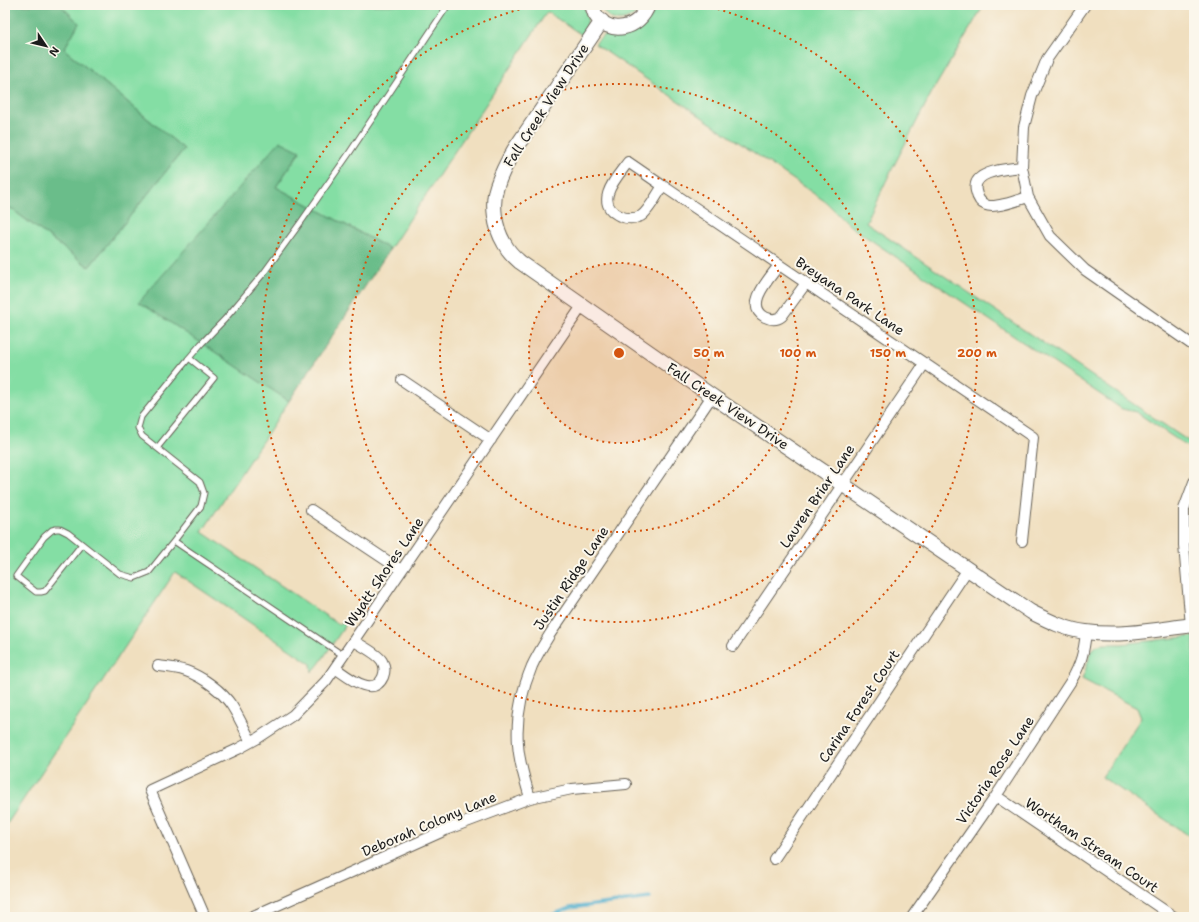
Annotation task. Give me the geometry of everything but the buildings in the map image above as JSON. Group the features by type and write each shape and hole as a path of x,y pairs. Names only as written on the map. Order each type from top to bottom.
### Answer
{"street":[{"path":"592,5 595,14 602,21 610,26 620,28 638,22 644,15 648,5"},
{"path":"1085,5 1047,59 1032,96 1024,127 1022,168 1028,197 1050,236 1085,270 1194,346"},
{"name":"Fall Creek View Drive","path":"602,21 514,150 496,188 494,202 499,231 504,243 511,253 529,270 712,396 1032,612 1054,623 1075,630 1104,634 1193,625"},
{"name":"Breyana Park Lane","path":"663,186 645,211 636,217 631,218 620,216 608,205 608,193 610,186 628,162 1034,437 1022,541"},
{"path":"1022,168 987,173 979,178 975,187 977,198 986,205 995,206 1028,197"},
{"path":"779,265 756,300 758,311 764,317 775,320 779,319 806,283"},
{"name":"Wyatt Shores Lane","path":"205,917 150,790 238,750 293,715 326,682 582,306"},
{"name":"Lauren Briar Lane","path":"733,646 925,363"},
{"path":"402,380 491,440"},
{"name":"Justin Ridge Lane","path":"530,798 521,763 518,744 518,728 520,708 525,686 532,666 550,634 712,396"},
{"path":"1193,625 1184,545 1184,509 1194,482"},
{"path":"310,510 401,570"},
{"name":"Carina Forest Court","path":"774,859 968,569"},
{"name":"Victoria Rose Lane","path":"912,917 996,796 1077,671 1083,654 1086,632"},
{"path":"335,668 364,686 370,686 380,682 384,672 382,661 354,641"},
{"path":"158,666 177,668 186,671 207,682 217,690 232,705 251,742"},
{"name":"Deborah Colony Lane","path":"251,917 448,829 530,798 572,789 626,784"},
{"name":"Wortham Stream Court","path":"996,796 1174,917"}],"lane":[{"path":"82,544 45,591 36,592 16,576 44,537 52,530 60,529 64,530 82,544 120,574 134,578 149,572 201,506 204,493 200,482 142,436 138,428 141,417 189,358 235,308 263,274 348,155 448,5"},
{"path":"158,448 214,378 189,358"},
{"path":"174,541 344,656"}],"green space":[{"path":"5,5 60,5 79,23 64,49 184,149 89,267 5,204"},
{"path":"60,5 584,5 588,20 582,35 547,12 390,249 276,187 300,152 140,302 289,401 202,532 338,624 347,623 312,672 311,664 175,572 5,827 5,204 89,267 184,149 64,49 79,23"},
{"path":"600,5 641,5 637,12 632,16 626,19 614,20 604,12"},
{"path":"656,5 984,5 932,92 866,223 1194,445 1194,451 1136,412 1122,409 850,226 826,202 595,44 599,39 607,34 629,33 638,29 650,19"},
{"path":"280,141 300,151 276,187 390,249 289,401 139,302"},
{"path":"1194,636 1194,839 1102,777 1141,718 1137,708 1082,679 1093,648 1098,645 1122,644"}],"waterway":[{"path":"547,917 570,908 650,898"}]}
